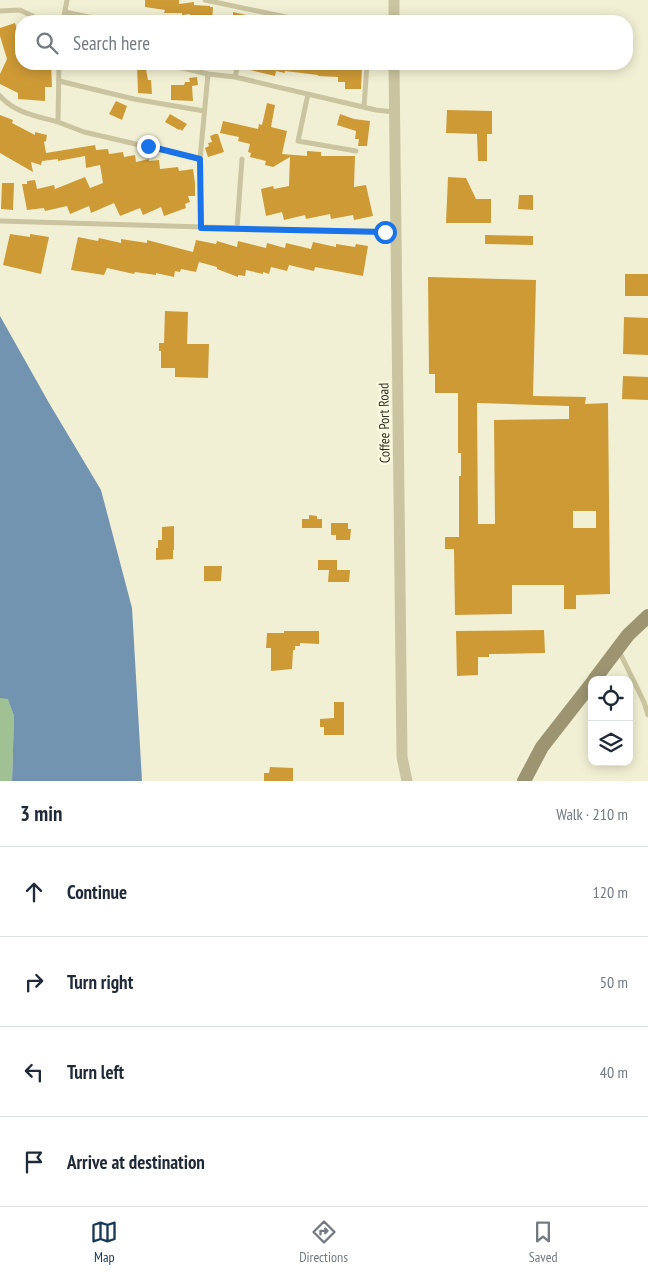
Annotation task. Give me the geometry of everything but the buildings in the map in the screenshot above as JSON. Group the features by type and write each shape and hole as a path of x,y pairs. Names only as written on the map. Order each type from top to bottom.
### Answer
{"main road":[{"path":"597,676 628,635 648,616"},
{"path":"524,781 542,747 588,688"}],"street":[{"path":"394,0 394,15"},
{"name":"Coffee Port Road","path":"394,70 402,757 407,781"}],"lane":[{"path":"64,15 67,0"},
{"path":"205,0 276,15"},
{"path":"0,11 20,10 30,15"},
{"path":"65,12 79,15"},
{"path":"58,122 59,70"},
{"path":"191,70 235,77 364,107 395,112"},
{"path":"235,77 237,70"},
{"path":"364,107 367,70"},
{"path":"201,228 200,159 208,74"},
{"path":"59,81 134,99 204,112"},
{"path":"308,94 298,141 356,151"},
{"path":"0,96 19,112 58,122 84,132 200,159"},
{"path":"236,228 242,159"},
{"path":"0,221 396,232"},
{"path":"618,649 648,715"}],"green space":[{"path":"0,698 8,698 14,716 12,781 0,781"}],"water":[{"path":"0,316 101,490 132,608 142,781 12,781 14,716 8,699 0,698"}],"route":[{"path":"148,146 200,159 201,228 385,232"}]}
